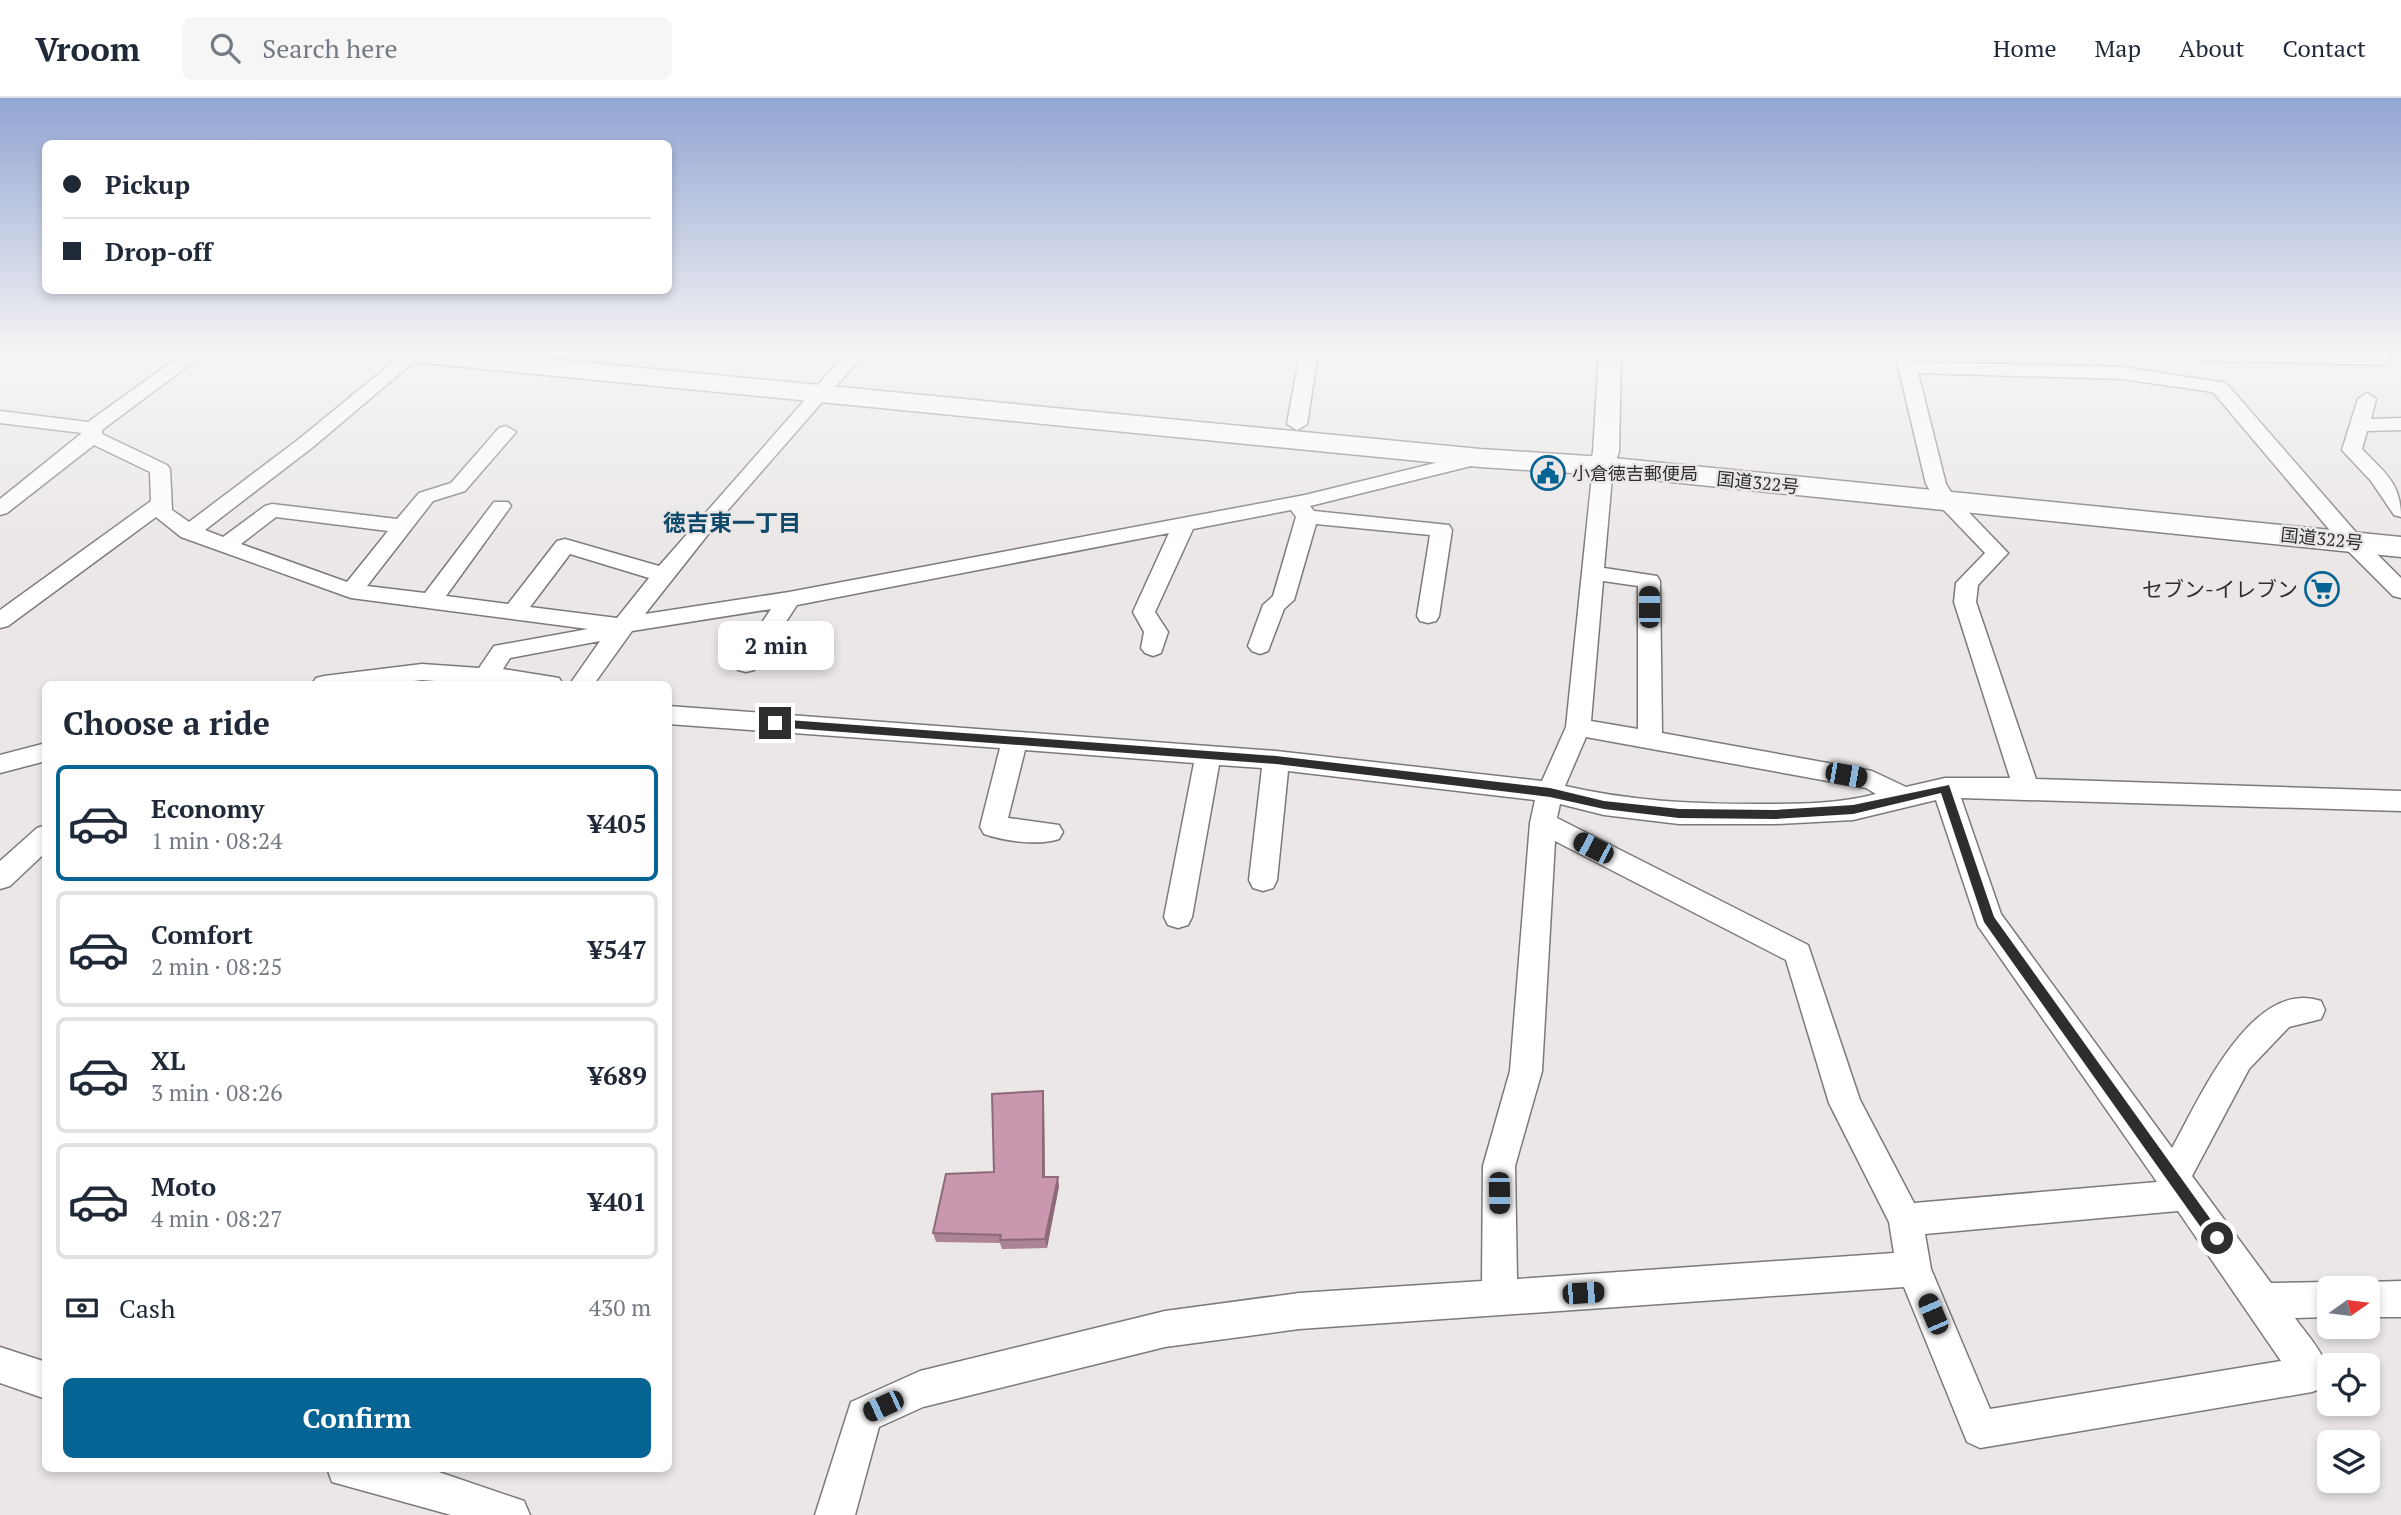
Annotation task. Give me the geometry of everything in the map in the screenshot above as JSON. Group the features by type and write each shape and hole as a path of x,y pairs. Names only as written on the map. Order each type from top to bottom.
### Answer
{"highway":[{"name":"国道322号","path":"1127,419 1480,458 1604,459"},
{"name":"国道322号","path":"1237,419 1604,459 2343,532 2401,547"},
{"name":"国道322号","path":"2343,532 2401,526"}],"main road":[{"path":"1604,459 1606,419"}],"street":[{"path":"13,419 92,432 160,469 162,512 189,532 351,591 622,625"},
{"path":"0,509 109,419"},
{"path":"189,532 334,419"},
{"path":"584,681 622,625 798,419"},
{"path":"1297,424 1298,419"},
{"path":"1921,419 1940,492 1997,553 1967,583 1965,602 2026,788"},
{"path":"2247,419 2343,532 2401,591"},
{"path":"2361,419 2352,450 2378,477 2401,511"},
{"path":"2359,425 2401,424"},
{"path":"351,591 426,497 458,487 506,432"},
{"path":"486,677 502,652 589,637 622,625 789,599 1185,522 1302,510 1480,458"},
{"path":"1500,1299 1499,1167 1526,1071 1543,823 1550,793 1578,727 1604,459"},
{"path":"0,621 161,504"},
{"path":"431,601 501,506"},
{"path":"226,545 272,510 403,526"},
{"path":"1302,510 1441,530 1428,616"},
{"path":"1261,646 1274,605 1283,600 1302,510"},
{"path":"1153,648 1156,632 1144,612 1185,522"},
{"path":"514,612 565,546 665,575"},
{"path":"1592,573 1649,581 1650,741"},
{"path":"746,664 789,599"},
{"path":"348,681 422,672 512,677 534,681"},
{"path":"672,715 1276,760 1550,793 1604,805 1679,814 1776,814 1853,810 1945,788 2026,788 2401,801"},
{"path":"1578,727 1872,780 1903,797"},
{"path":"1015,741 993,827 1050,832"},
{"path":"0,764 42,753"},
{"path":"1178,917 1208,755"},
{"path":"1263,880 1276,760"},
{"path":"1543,823 1798,953 1845,1103 1905,1220 1914,1269 1980,1429 2312,1374 1989,918 1945,788"},
{"path":"0,878 42,839"},
{"path":"2180,1186 2238,1059 2280,1016 2310,1010"},
{"path":"1905,1220 2180,1186"},
{"path":"835,1515 864,1415 920,1389 1165,1329 1298,1311 1914,1269"},
{"path":"2380,1300 2401,1299"},
{"path":"2262,1301 2317,1300"},
{"path":"0,1365 42,1380"},
{"path":"363,1472 419,1485 510,1515"}],"building":[{"path":"1043,1091 1043,1177 1058,1177 1045,1239 1000,1240 1001,1235 933,1233 946,1174 994,1172 992,1094"}],"place":[{"name":"小倉徳吉郵便局","path":"1548,473"},
{"name":"セブン-イレブン","path":"2322,589"}],"district":[{"name":"徳吉東一丁目","path":"732,522"}],"route":[{"path":"775,723 1276,760 1550,793 1604,805 1679,814 1776,814 1853,810 1945,788 1989,918 2217,1238"}]}
